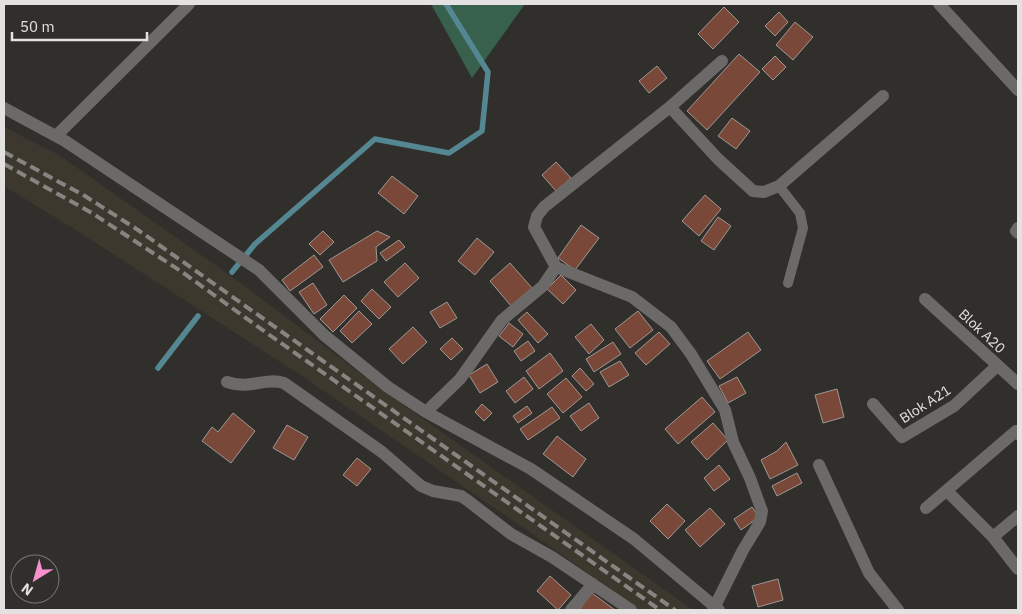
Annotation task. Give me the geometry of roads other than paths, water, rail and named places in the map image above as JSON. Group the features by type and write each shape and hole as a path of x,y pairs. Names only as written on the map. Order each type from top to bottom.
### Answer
{"street":[{"path":"56,136 189,4"},
{"path":"939,4 1018,90"},
{"path":"4,108 56,136 259,270 324,335 388,386 426,412 531,469 634,539 716,609 744,550 760,522 762,511 750,478 733,442 724,410 691,354 671,327 632,296 556,267 534,227 536,216 544,207 670,107 722,61"},
{"path":"670,107 718,159 753,190 764,192 779,186 883,96"},
{"path":"426,412 460,379 502,320 543,286 556,267"},
{"name":"Blok A20","path":"926,299 1018,384"},
{"name":"Blok A21","path":"873,404 902,437 954,406 997,366"},
{"path":"226,382 243,386 274,381 284,383 382,452 421,486 468,500 512,534 552,557 631,610"},
{"path":"926,508 1016,431 1018,434"},
{"path":"818,466 869,573 898,610"},
{"path":"947,491 994,537 1018,569"},
{"path":"994,537 1018,516"},
{"path":"571,610 592,584"}],"lane":[{"path":"779,186 800,214 802,228 788,283"}],"waterway":[{"path":"232,272 255,244 375,139 449,153 482,131 488,72 446,4"},
{"path":"158,368 198,316"}],"railway":[{"path":"4,152 85,196 138,230 675,610"},
{"path":"4,164 92,213 182,272 660,610"}]}
